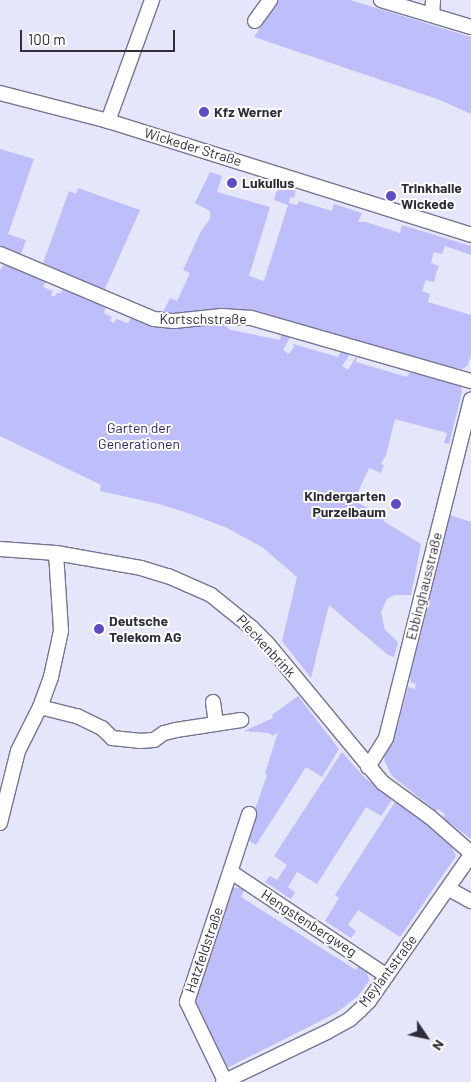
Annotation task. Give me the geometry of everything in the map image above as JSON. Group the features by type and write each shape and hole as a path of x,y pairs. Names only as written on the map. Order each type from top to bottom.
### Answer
{"street":[{"path":"108,121 152,0"},
{"path":"255,21 270,0"},
{"path":"381,0 471,27"},
{"path":"432,15 433,0"},
{"name":"Wickeder Straße","path":"0,93 108,121 471,235"},
{"name":"Kortschstraße","path":"0,254 154,319 174,321 222,316 251,318 471,381"},
{"name":"Ebbinghausstraße","path":"368,767 386,738 471,400"},
{"name":"Pleckenbrink","path":"0,549 56,553 140,568 168,576 212,595 267,643 368,767 384,783 430,817 471,854"},
{"path":"0,822 18,751 40,706 51,677 61,631 56,553"},
{"path":"213,702 216,724"},
{"path":"40,706 74,714 102,728 112,738 130,740 154,740 164,733 241,720"},
{"name":"Hatzfeldstraße","path":"224,1081 187,1002 249,814"},
{"name":"Meylantstraße","path":"224,1081 350,1019 369,1001 471,854"},
{"name":"Hengstenbergweg","path":"230,872 387,976"},
{"path":"448,889 471,901"}],"green space":[{"path":"279,0 350,0 471,37 471,114 440,100 254,37"},
{"path":"0,149 34,159 8,234 26,240 21,254 0,246"},
{"path":"210,172 222,176 217,192 270,207 249,276 264,281 288,205 274,200 278,186 296,191 294,198 290,197 289,203 297,205 299,201 332,211 334,204 362,213 358,222 366,222 400,233 402,225 471,246 471,255 445,246 442,254 434,252 431,263 439,266 434,282 426,280 422,291 430,294 428,302 471,315 471,356 467,366 462,369 441,366 251,311 165,314 163,312 170,298 177,301 190,273 183,270 201,231 210,219 210,211 195,203"},
{"path":"78,188 140,210 104,291 43,263 69,191 76,194"},
{"name":"Garten der Generationen","path":"6,262 47,280 43,287 53,291 51,295 54,297 57,293 61,293 64,288 106,306 104,313 112,317 110,321 114,323 116,319 128,323 132,317 228,323 227,328 231,330 280,340 282,333 291,336 283,350 289,354 294,347 293,344 338,357 341,350 349,352 349,356 342,366 348,370 357,355 356,362 407,377 411,370 461,386 462,392 449,444 444,443 447,433 395,419 386,455 381,464 384,465 381,473 369,468 354,501 378,513 385,522 421,544 411,595 394,595 387,599 381,612 385,630 398,642 394,657 388,655 329,605 311,678 282,641 297,577 262,547 227,528 191,514 159,504 100,491 101,485 0,436 0,270"},
{"path":"450,515 471,522 471,839 443,818 445,814 438,809 436,811 392,776 384,760 385,751 397,728 408,687 415,689 416,681 415,684 411,682 410,676"},
{"path":"298,696 339,749 322,777 306,767 256,845 245,838 267,775 265,773 278,732 273,736 269,733 244,731 273,718 272,715"},
{"path":"342,752 364,777 392,800 381,816 366,807 317,884 297,872 288,887 295,892 291,899 265,882 270,876 277,880 287,865 274,856"},
{"path":"395,802 430,826 451,845 456,856 400,937 358,910 348,925 356,931 351,938 325,921 339,898 335,895"},
{"path":"232,887 245,889 241,897 356,970 361,963 366,967 369,981 358,996 336,1013 229,1067 222,1063 194,1000"}],"place":[{"name":"Kfz Werner","path":"204,112"},
{"name":"Lukullus","path":"232,183"},
{"name":"Trinkhalle Wickede","path":"391,196"},
{"name":"Kindergarten Purzelbaum","path":"396,504"},
{"name":"Deutsche Telekom AG","path":"99,629"}]}
